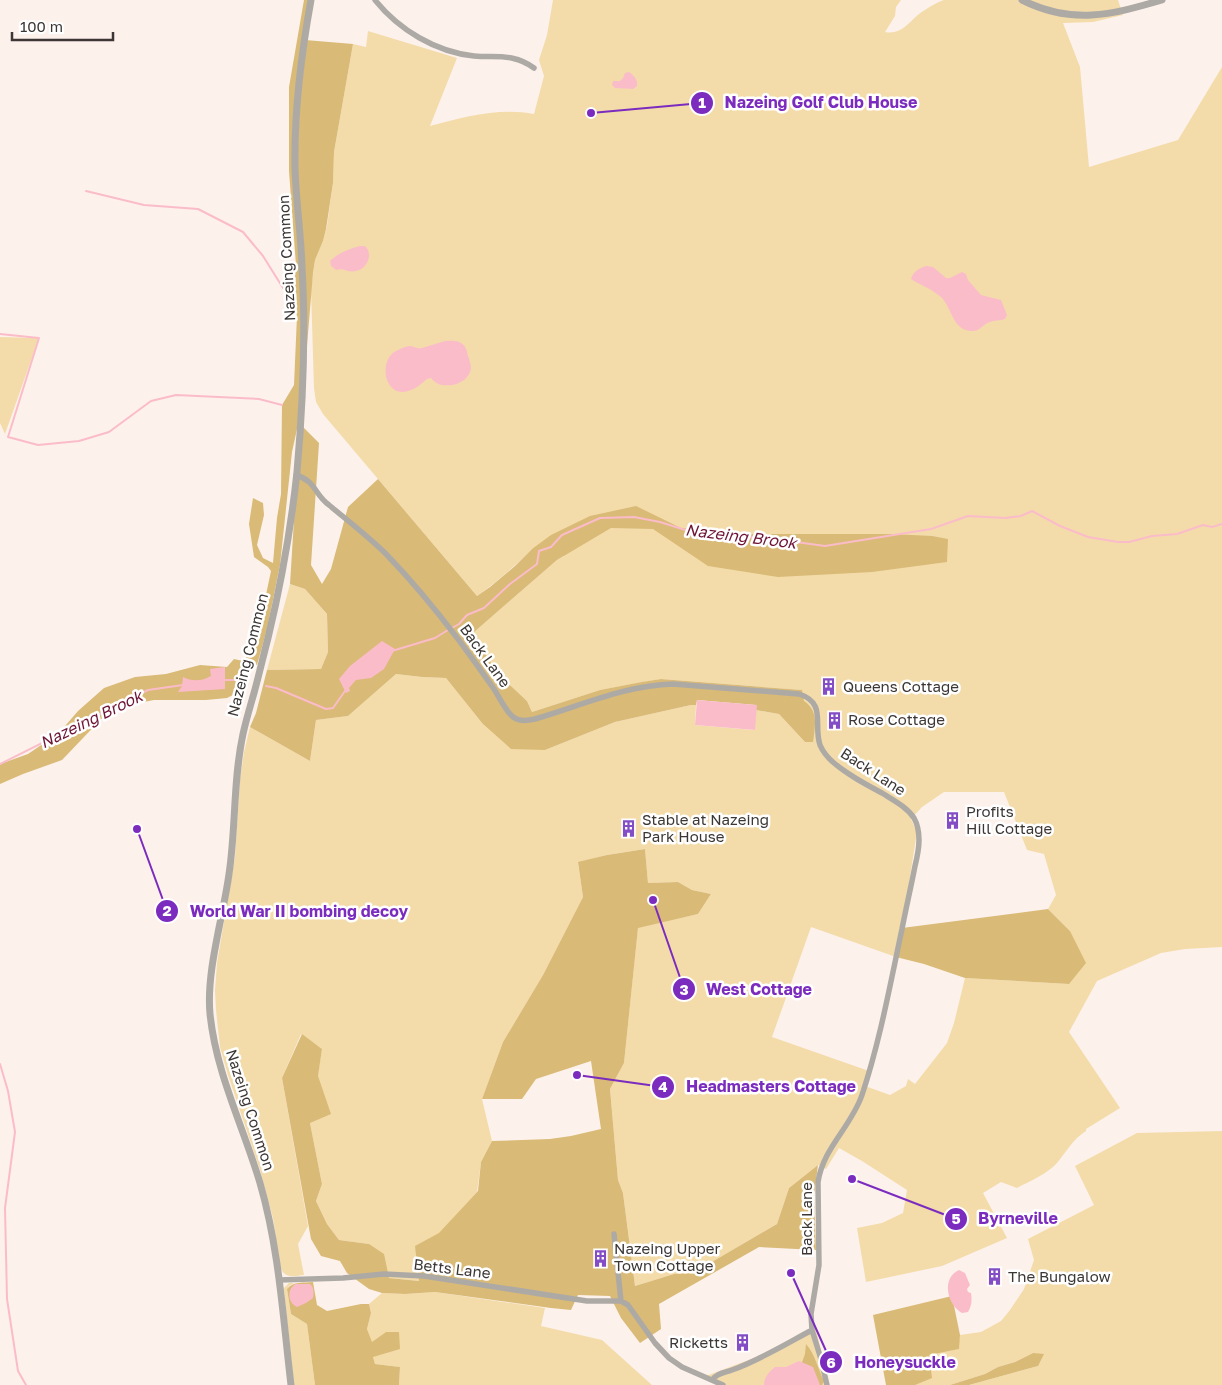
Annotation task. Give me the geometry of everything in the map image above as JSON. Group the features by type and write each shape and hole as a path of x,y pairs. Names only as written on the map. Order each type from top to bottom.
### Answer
{"street":[{"name":"Nazeing Common","path":"291,1385 279,1280 266,1208 215,1049 210,1011 213,967 232,850 242,739 268,639 285,557 296,475 304,340 296,169 296,122 299,85 311,0"},
{"path":"375,0 401,26 437,46 476,56 517,58 534,68"},
{"path":"1022,0 1041,9 1057,13 1101,15 1162,0"},
{"name":"Back Lane","path":"296,475 308,480 322,500 347,519 386,554 418,589 482,671 509,714 516,719 525,721 535,719 629,690 654,685 673,684 799,694 807,697 814,703 817,711 820,743 824,753 832,762 895,801 915,819 919,830 919,843 879,1034 856,1110 824,1160 820,1171 817,1201 819,1265 812,1302 812,1330 827,1385"},
{"path":"614,1234 621,1301 628,1305 655,1343 669,1358 723,1385"},
{"name":"Betts Lane","path":"279,1280 343,1278 384,1274 424,1276 572,1299 621,1301"},
{"path":"712,1380 716,1375 758,1359 812,1330"}],"shaded area":[{"path":"304,0 311,0 305,40 353,44 334,152 333,183 326,229 315,260 313,273 302,406 292,452 280,565 267,629 257,665 250,663 245,689 227,698 154,700 133,704 105,715 62,760 0,784 0,764 28,754 59,733 78,711 104,688 135,677 166,674 200,665 227,667 234,659 243,661 255,647 271,571 254,557 249,524 253,498 263,503 264,515 257,545 263,558 273,563 281,494 282,405 294,385 297,316 293,302 283,288 296,265 289,171 289,87"},
{"path":"553,0 901,0 896,7 895,16 885,32 895,32 934,4 944,0 1118,0 1123,15 1093,22 1063,23 1080,67 1089,167 1178,140 1222,67 1222,947 1185,949 1161,953 1097,981 1069,1032 1120,1108 1086,1129 1057,1163 1043,1174 1017,1188 1001,1182 983,1193 1007,1238 942,1266 866,1282 857,1228 882,1223 903,1213 907,1190 839,1148 826,1169 818,1165 789,1188 777,1224 693,1273 674,1274 635,1286 623,1193 618,1180 610,1089 624,1063 638,927 698,914 711,894 692,890 678,882 648,883 645,849 607,855 578,863 583,897 543,975 503,1042 482,1099 492,1141 481,1162 477,1192 439,1234 416,1246 419,1281 389,1278 369,1244 339,1240 327,1224 316,1201 322,1184 310,1123 322,1049 301,1034 282,1078 308,1226 298,1244 304,1275 286,1275 280,1266 273,1218 260,1170 220,1047 216,1010 217,963 235,857 240,780 250,727 310,761 316,720 348,716 396,674 446,678 482,723 545,750 615,722 691,705 696,705 695,725 754,730 756,710 779,714 805,742 813,741 801,690 661,679 600,690 532,712 527,701 498,674 473,633 564,556 532,549 506,574 477,596 323,414 316,402 311,289 315,260 327,226 333,183 334,152 353,44 366,47 368,31 457,58 430,126 468,116 495,112 534,114 544,76 539,60 547,35","holes":["944,792 1004,792 1027,850 1044,854 1056,895 1048,909 1070,931 1069,984 965,978 947,1043 915,1084 908,1079 906,1086 890,1095 865,1086 869,1071 772,1037 811,927 896,957 917,832 911,819 922,807"]},
{"path":"629,72 634,76 637,86 633,89 615,88 612,85 613,81 620,81 625,73"},
{"path":"360,246 365,246 368,249 369,257 366,264 360,270 336,270 331,266 330,261 337,256"},
{"path":"926,266 933,267 946,278 962,272 966,274 968,280 981,295 1001,300 1007,315 1005,319 988,323 975,331 966,330 961,327 941,297 911,279 913,274"},
{"path":"0,337 39,338 5,434 0,423"},
{"path":"445,341 459,342 466,349 471,368 469,375 464,380 455,384 445,385 438,384 431,378 413,389 402,392 395,390 390,385 386,371 387,363 390,356 396,351 409,346 422,348"},
{"path":"300,424 319,443 311,565 322,584 331,569 348,507 378,479 477,596 551,535 590,516 636,506 681,528 747,534 891,534 932,536 948,539 947,562 872,572 778,577 708,566 653,529 611,528 557,560 473,633 498,674 527,701 532,712 600,690 661,679 802,690 804,701 809,705 814,714 813,742 805,742 779,714 756,710 756,705 697,700 696,705 615,722 545,750 511,749 482,723 446,678 396,674 348,716 316,720 310,761 250,727 256,713 267,670 321,669 328,652 327,614 305,589 290,584"},
{"path":"290,584 305,589 327,614 328,652 321,669 267,670"},
{"path":"382,641 395,649 384,669 371,678 356,680 349,688 350,691 346,693 339,679 350,666"},
{"path":"225,667 225,689 178,692 182,686 183,677 190,680 201,680 211,676 210,669"},
{"path":"697,700 757,705 755,730 695,725"},
{"path":"645,849 648,883 678,882 692,890 711,894 698,914 638,928 624,1063 610,1089 618,1180 623,1193 635,1286 674,1274 693,1273 777,1224 789,1188 818,1165 814,1195 816,1250 759,1247 659,1304 661,1329 640,1343 621,1318 610,1296 578,1295 571,1310 435,1292 382,1293 369,1289 347,1273 340,1261 321,1256 311,1239 282,1078 302,1034 322,1049 318,1076 331,1114 310,1123 322,1184 316,1201 327,1224 339,1240 369,1244 384,1254 389,1278 419,1281 415,1246 439,1233 478,1191 481,1162 492,1141 550,1139 601,1129 591,1061 536,1079 522,1099 482,1099 503,1042 543,975 583,897 578,862"},
{"path":"1048,909 1070,931 1086,963 1069,984 965,978 896,957 902,928"},
{"path":"1222,1131 1222,1385 969,1385 1038,1366 1033,1353 985,1374 950,1385 915,1385 928,1355 958,1349 960,1335 981,1332 1001,1321 1010,1310 1024,1289 1034,1260 1028,1239 1094,1205 1075,1166 1137,1133"},
{"path":"959,1270 965,1273 970,1285 967,1289 971,1293 972,1298 968,1312 962,1313 953,1304 948,1291 950,1279"},
{"path":"313,1282 317,1305 327,1311 369,1304 371,1313 367,1329 372,1342 386,1332 399,1332 400,1349 373,1357 375,1364 400,1367 399,1385 315,1385 307,1324 291,1314 287,1289 295,1284"},
{"path":"289,1283 294,1283 287,1289 291,1314 307,1324 315,1385 294,1385 284,1290"},
{"path":"296,1284 310,1284 314,1292 313,1298 297,1307 291,1302 289,1296 291,1289"},
{"path":"435,1292 545,1308 541,1326 602,1340 652,1385 399,1385 400,1367 375,1364 373,1357 386,1332 372,1343 367,1329 371,1313 369,1304 382,1293"},
{"path":"952,1296 960,1335 959,1349 929,1355 932,1378 915,1385 886,1385 873,1315"},
{"path":"815,1326 828,1385 723,1385 706,1376 762,1355"},
{"path":"806,1344 814,1357 824,1381 822,1385 802,1385 801,1365"},
{"path":"1033,1353 1044,1354 1038,1366 969,1385 950,1385 985,1374"},
{"path":"799,1361 813,1367 820,1385 764,1385 767,1375 775,1367 786,1367"}],"waterway":[{"path":"86,191 144,205 198,209 243,232 263,256 283,288"},
{"path":"0,334 39,338 8,437 38,445 79,441 109,432 151,401 176,395 259,399 282,405"},
{"name":"Nazeing Brook","path":"452,628 459,624 467,615 484,608 510,584 537,564 539,551 551,547 562,535 600,518 634,517 660,522 698,534 774,539 825,546 931,529 968,516 1005,518 1021,516 1032,511 1060,526 1088,537 1118,542 1177,534 1203,525 1212,527 1222,524"},
{"name":"Nazeing Brook","path":"392,651 435,638 448,630"},
{"name":"Nazeing Brook","path":"225,680 245,681"},
{"name":"Nazeing Brook","path":"0,764 148,690 183,685"},
{"name":"Nazeing Brook","path":"266,686 276,688 326,709 333,708 345,691"},
{"path":"0,1064 8,1091 15,1132 5,1208 7,1299 18,1371 26,1385"}],"place":[{"name":"Nazeing Golf Club House","path":"591,113"},
{"name":"Queens Cottage","path":"829,687"},
{"name":"Rose Cottage","path":"834,720"},
{"name":"Profits Hill Cottage","path":"952,821"},
{"name":"World War II bombing decoy","path":"137,829"},
{"name":"Stable at Nazeing Park House","path":"628,829"},
{"name":"West Cottage","path":"653,900"},
{"name":"Headmasters Cottage","path":"577,1075"},
{"name":"Byrneville","path":"852,1179"},
{"name":"Nazeing Upper Town Cottage","path":"600,1258"},
{"name":"Honeysuckle","path":"791,1273"},
{"name":"The Bungalow","path":"994,1277"},
{"name":"Ricketts","path":"742,1343"}]}
